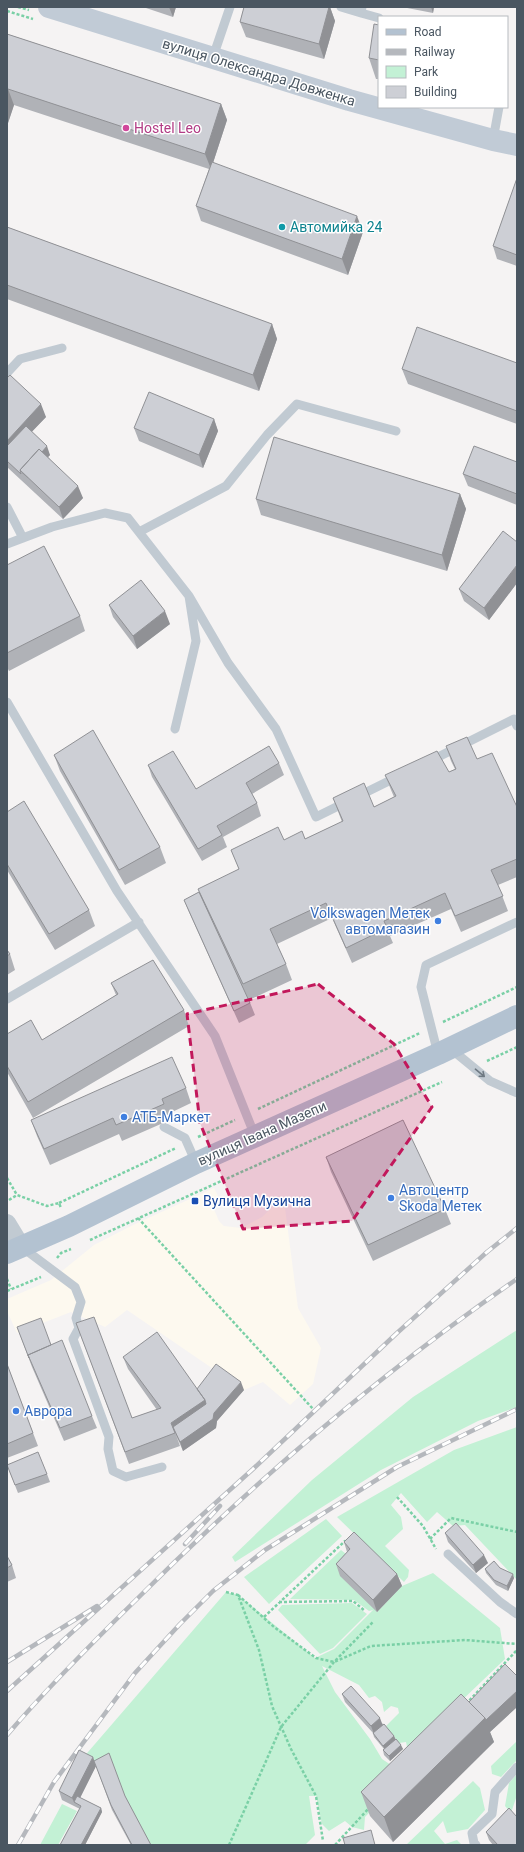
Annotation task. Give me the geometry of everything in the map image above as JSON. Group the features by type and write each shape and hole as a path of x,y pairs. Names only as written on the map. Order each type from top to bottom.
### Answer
{"main road":[{"name":"вулиця Олександра Довженка","path":"49,7 349,100 493,140 517,145"},
{"name":"вулиця Івана Мазепи","path":"14,1250 69,1226 196,1163 444,1051 517,1016"}],"street":[{"path":"7,1222 14,1250"}],"lane":[{"path":"213,57 230,7"},
{"path":"341,7 361,10 378,18"},
{"path":"493,140 499,108"},
{"path":"7,373 20,359 62,348"},
{"path":"139,532 226,486 267,435 297,404 396,431"},
{"path":"7,507 23,538"},
{"path":"7,544 52,527 105,513 128,518 189,596 228,663 276,729 316,817 408,772"},
{"path":"175,729 196,641 189,596"},
{"path":"7,702 117,891 215,1036 255,1136"},
{"path":"422,765 516,719"},
{"path":"7,999 139,922"},
{"path":"517,922 426,965 421,987 432,1028 444,1051 490,1081 517,1093"},
{"path":"164,1127 184,1138 196,1163"},
{"path":"14,1250 50,1267 75,1287 82,1302 76,1318 79,1328 73,1339 109,1437 108,1449 113,1470 126,1477 162,1467"},
{"path":"448,1554 500,1602 517,1614"},
{"path":"476,1845 472,1833 492,1814 495,1792 517,1767"}],"path":[{"path":"7,1178 17,1195 47,1206 58,1203 517,988"},
{"path":"484,1063 517,1047"},
{"path":"84,1242 442,1082"},
{"path":"9,1200 17,1195"},
{"path":"58,1203 62,1210"},
{"path":"138,1218 314,1410"},
{"path":"7,1291 41,1276 62,1254 72,1248"},
{"path":"7,1279 11,1289"},
{"path":"397,1497 423,1526"},
{"path":"430,1539 451,1518 517,1532"},
{"path":"264,1617 345,1541 349,1545"},
{"path":"226,1592 238,1595 274,1627 316,1658 334,1662 371,1646 465,1640 517,1644"},
{"path":"238,1595 259,1650 272,1706 290,1749 316,1796 323,1841"},
{"path":"279,1602 353,1601 365,1611"},
{"path":"229,1845 281,1726 334,1662 373,1622"},
{"path":"464,1707 517,1650"},
{"path":"335,1845 373,1804"}],"highlighted area":[{"path":"318,984 394,1044 432,1107 352,1221 243,1229 200,1123 187,1014"}],"shaded area":[{"path":"214,1188 218,1196 213,1207 219,1221 224,1226 241,1228 262,1217 278,1202 284,1200 298,1308 321,1348 313,1384 290,1405 263,1382 244,1390 127,1310 105,1327 71,1312 17,1333 7,1311 7,1299 51,1280 94,1245 133,1225"}],"green space":[{"path":"517,1330 517,1407 478,1421 381,1470 235,1562 232,1557 312,1480 413,1397"},
{"path":"517,1427 517,1580 465,1525 453,1526 437,1512 427,1522 401,1493 391,1505 401,1517 403,1529 385,1546 409,1570 408,1577 404,1582 337,1517 454,1450"},
{"path":"326,1519 342,1536 269,1604 244,1577"},
{"path":"341,1550 355,1561 377,1612 402,1586 433,1573 500,1628 505,1659 408,1752 406,1742 399,1743 386,1726 399,1713 398,1708 391,1706 384,1712 382,1702 375,1696 369,1698 359,1685 322,1666 335,1692 370,1739 382,1759 391,1765 424,1757 365,1817 364,1830 352,1827 345,1821 329,1831 322,1824 316,1796 309,1796 315,1835 305,1845 150,1845 96,1766 82,1759 226,1592 238,1595 315,1658 334,1649 373,1610 369,1611 354,1600 290,1599"},
{"path":"352,1603 367,1614 333,1648 320,1654 278,1610 282,1605"},
{"path":"517,1741 517,1760 501,1777 492,1774 491,1766"},
{"path":"517,1774 517,1795 511,1813 505,1806 509,1783"},
{"path":"473,1781 480,1788 485,1810 468,1829 447,1833 443,1821 434,1831 445,1844 457,1840 462,1845 406,1845"},
{"path":"62,1804 77,1811 58,1845 40,1845"}],"building":[{"path":"244,7 329,7 319,44 240,22"},
{"path":"374,24 378,25 378,60 369,58"},
{"path":"7,34 221,104 205,154 8,89 7,93"},
{"name":"Автомийка 24","path":"212,162 357,216 342,259 196,206"},
{"path":"517,178 517,255 493,246"},
{"path":"7,227 272,324 253,375 7,285"},
{"path":"417,327 517,363 517,411 402,369"},
{"path":"10,375 41,404 7,441 7,378"},
{"path":"149,392 214,419 199,455 134,428"},
{"path":"26,426 47,446 42,452 39,449 20,470 21,474 7,461 7,446"},
{"path":"274,437 460,494 442,555 256,499"},
{"path":"474,446 517,462 517,494 463,474"},
{"path":"39,449 78,486 59,507 20,470"},
{"path":"503,531 517,542 517,565 484,608 459,589"},
{"path":"44,546 80,616 7,653 7,565"},
{"path":"141,580 165,611 133,636 109,605"},
{"path":"93,730 160,847 119,870 54,755"},
{"path":"467,737 477,759 492,753 517,807 517,859 491,870 503,896 455,916 445,893 384,921 387,928 346,948 326,903 270,929 286,964 243,984 198,889 239,869 231,850 278,827 284,840 302,831 305,839 343,821 333,798 364,783 374,807 396,796 385,775 437,751 449,772 456,769 446,746"},
{"path":"269,746 279,763 246,783 257,803 217,826 222,835 198,849 148,765 173,751 196,789"},
{"path":"24,801 89,910 49,934 7,864 7,812"},
{"path":"199,892 250,1003 234,1011 184,900"},
{"path":"153,960 184,1010 28,1102 7,1066 7,1034 31,1020 42,1040 118,994 111,983"},
{"path":"172,1057 186,1088 162,1099 164,1104 116,1125 113,1118 44,1149 31,1120"},
{"name":"Автоцентр Skoda Метек","path":"403,1120 445,1209 368,1245 326,1157"},
{"path":"94,1317 132,1418 161,1408 123,1357 157,1332 205,1400 171,1423 175,1433 125,1452 76,1323"},
{"path":"41,1318 51,1345 28,1355 29,1358 17,1327"},
{"path":"62,1340 92,1416 60,1428 28,1355"},
{"name":"Аврора","path":"7,1364 33,1433 7,1444"},
{"path":"216,1364 241,1382 214,1413 213,1419 180,1442 173,1427 206,1404 205,1400 197,1389"},
{"path":"38,1452 47,1474 15,1485 7,1465"},
{"path":"456,1523 484,1555 473,1565 445,1533"},
{"path":"354,1532 397,1574 373,1600 336,1564 350,1549 344,1542"},
{"path":"7,1556 12,1565 7,1568"},
{"path":"494,1561 500,1568 513,1574 507,1586 494,1580 485,1569"},
{"path":"505,1664 517,1676 517,1691 486,1720 469,1702"},
{"path":"351,1686 380,1718 371,1726 342,1694"},
{"path":"461,1694 485,1718 384,1817 361,1792"},
{"path":"384,1724 394,1736 383,1746 373,1733"},
{"path":"396,1739 401,1745 389,1756 383,1750"},
{"path":"79,1750 93,1757 72,1798 59,1791"},
{"path":"109,1753 125,1796 151,1845 132,1845 111,1805 94,1761"},
{"path":"77,1796 101,1808 81,1845 60,1845 81,1806 74,1802"},
{"path":"509,1808 517,1817 517,1845 498,1845 486,1832"},
{"path":"371,1830 375,1845 345,1845 343,1838"}],"railway":[{"path":"7,1691 253,1469 397,1333 487,1252 517,1228"},
{"path":"7,1735 104,1631 227,1512 273,1470 368,1390 466,1315 517,1279"},
{"path":"18,1845 54,1782 135,1673 213,1591 265,1550 397,1467 517,1409"},
{"path":"185,1544 220,1506"},
{"path":"7,1662 97,1606"}],"place":[{"name":"Hostel Leo","path":"126,128"},
{"name":"Автомийка 24","path":"282,227"},
{"name":"Volkswagen Метек автомагазин","path":"438,921"},
{"name":"АТБ-Маркет","path":"124,1117"},
{"name":"Автоцентр Skoda Метек","path":"391,1198"},
{"name":"Вулиця Музична","path":"195,1201"},
{"name":"Аврора","path":"16,1411"}]}
